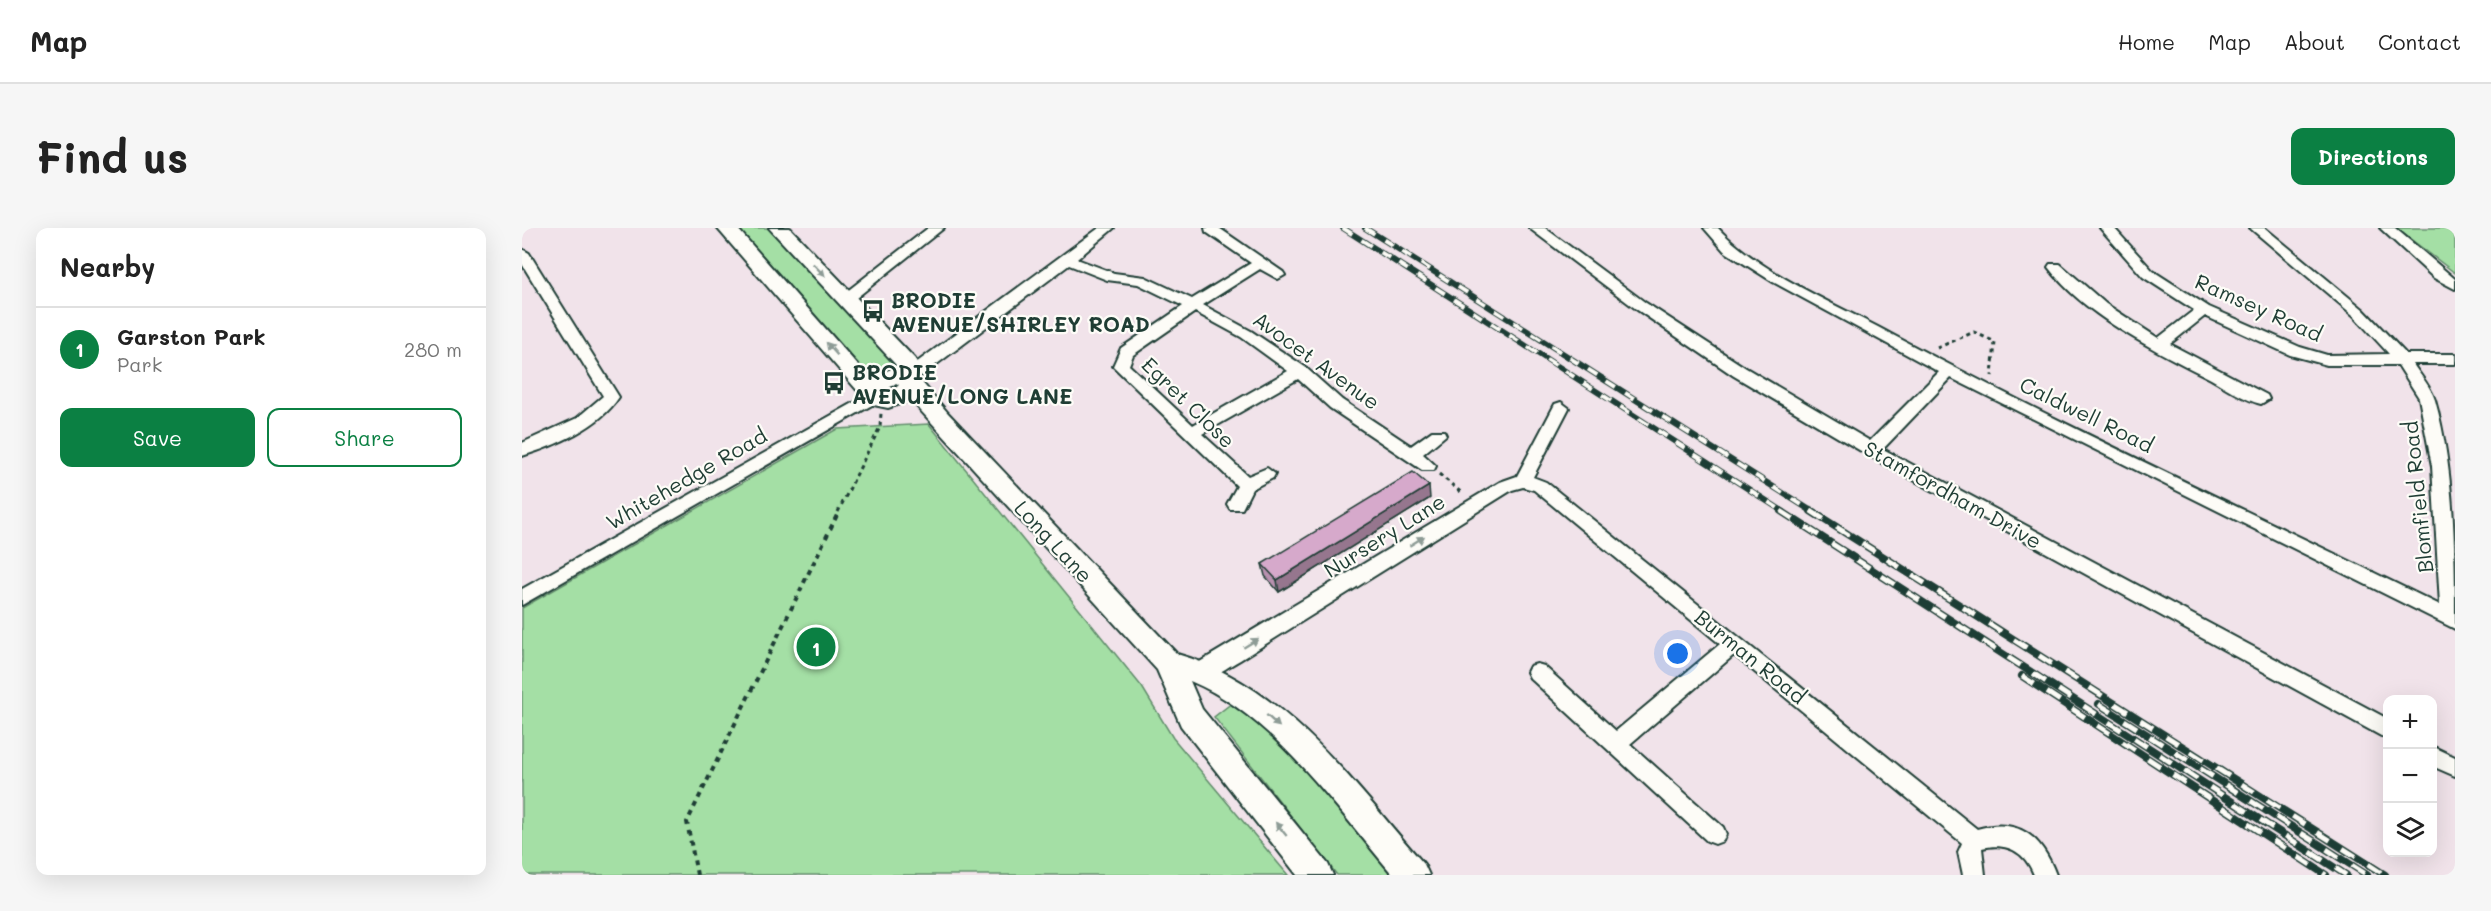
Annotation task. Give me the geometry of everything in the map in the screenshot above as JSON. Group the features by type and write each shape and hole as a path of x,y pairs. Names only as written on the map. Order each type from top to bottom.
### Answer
{"street":[{"name":"Long Lane","path":"727,228 863,386 880,396 940,420"},
{"path":"779,228 907,364 907,379 902,396 880,396"},
{"path":"846,298 938,228"},
{"path":"907,379 1068,260 1107,228"},
{"name":"Stamfordham Drive","path":"1536,228 1641,306 1740,372 1872,450 2383,727"},
{"name":"Caldwell Road","path":"1711,228 1729,248 1778,279 1920,356 2452,620"},
{"name":"Ramsey Road","path":"2107,228 2148,274 2204,310 2295,351 2327,360 2455,358"},
{"name":"Blomfield Road","path":"2257,228 2358,312 2402,359 2427,398 2440,466 2452,620"},
{"path":"2387,228 2455,285"},
{"path":"1211,229 1278,275"},
{"path":"522,253 611,397 604,408 590,417 522,450"},
{"name":"Avocet Avenue","path":"1068,260 1112,277 1140,280 1246,334 1299,371 1336,404 1428,466"},
{"path":"1193,306 1208,293 1261,263"},
{"path":"2055,267 2077,290 2160,344 2261,399"},
{"name":"Egret Close","path":"1193,306 1126,352 1121,366 1246,485"},
{"path":"2160,344 2204,310"},
{"path":"1191,433 1299,371"},
{"path":"1872,450 1949,371"},
{"name":"Long Lane","path":"907,379 940,420 1168,663 1191,717 1317,875"},
{"name":"Whitehedge Road","path":"522,598 880,396"},
{"path":"1523,480 1561,408"},
{"path":"1412,454 1438,435"},
{"path":"1236,504 1246,485 1267,474"},
{"name":"Nursery Lane","path":"1200,672 1233,654 1475,504 1506,486 1523,480"},
{"name":"Burman Road","path":"1523,480 1540,486 1974,840"},
{"path":"1616,742 1735,643"},
{"path":"1168,663 1200,672 1257,706 1303,748 1413,875"},
{"path":"1537,672 1715,834"},
{"path":"2437,757 2455,767"},
{"path":"1974,875 1969,852 1974,840 1992,834 2025,842 2038,857 2045,875"}],"path":[{"path":"1920,356 1974,332 1995,342 1990,392"},
{"path":"697,875 687,822 880,427 880,396"},
{"path":"1428,466 1475,504"}],"green space":[{"path":"738,228 769,228 898,364 871,378"},
{"path":"2396,228 2448,228 2455,232 2455,273"},
{"path":"929,424 1142,687 1173,738 1288,875 522,875 522,608 837,429"},
{"path":"1232,703 1301,761 1342,805 1400,875 1337,875 1214,717"}],"building":[{"path":"1413,472 1429,486 1277,580 1262,564"}],"railway":[{"path":"1343,228 1784,512"},
{"path":"1365,228 1813,512"},
{"path":"1781,511 2346,875"},
{"path":"1811,511 2385,875"},
{"path":"2022,676 2326,875"},
{"path":"2099,704 2367,875"}],"place":[{"name":"BRODIE AVENUE/SHIRLEY ROAD","path":"873,311"},
{"name":"BRODIE AVENUE/LONG LANE","path":"834,383"},
{"name":"Garston Park","path":"816,647"}]}
